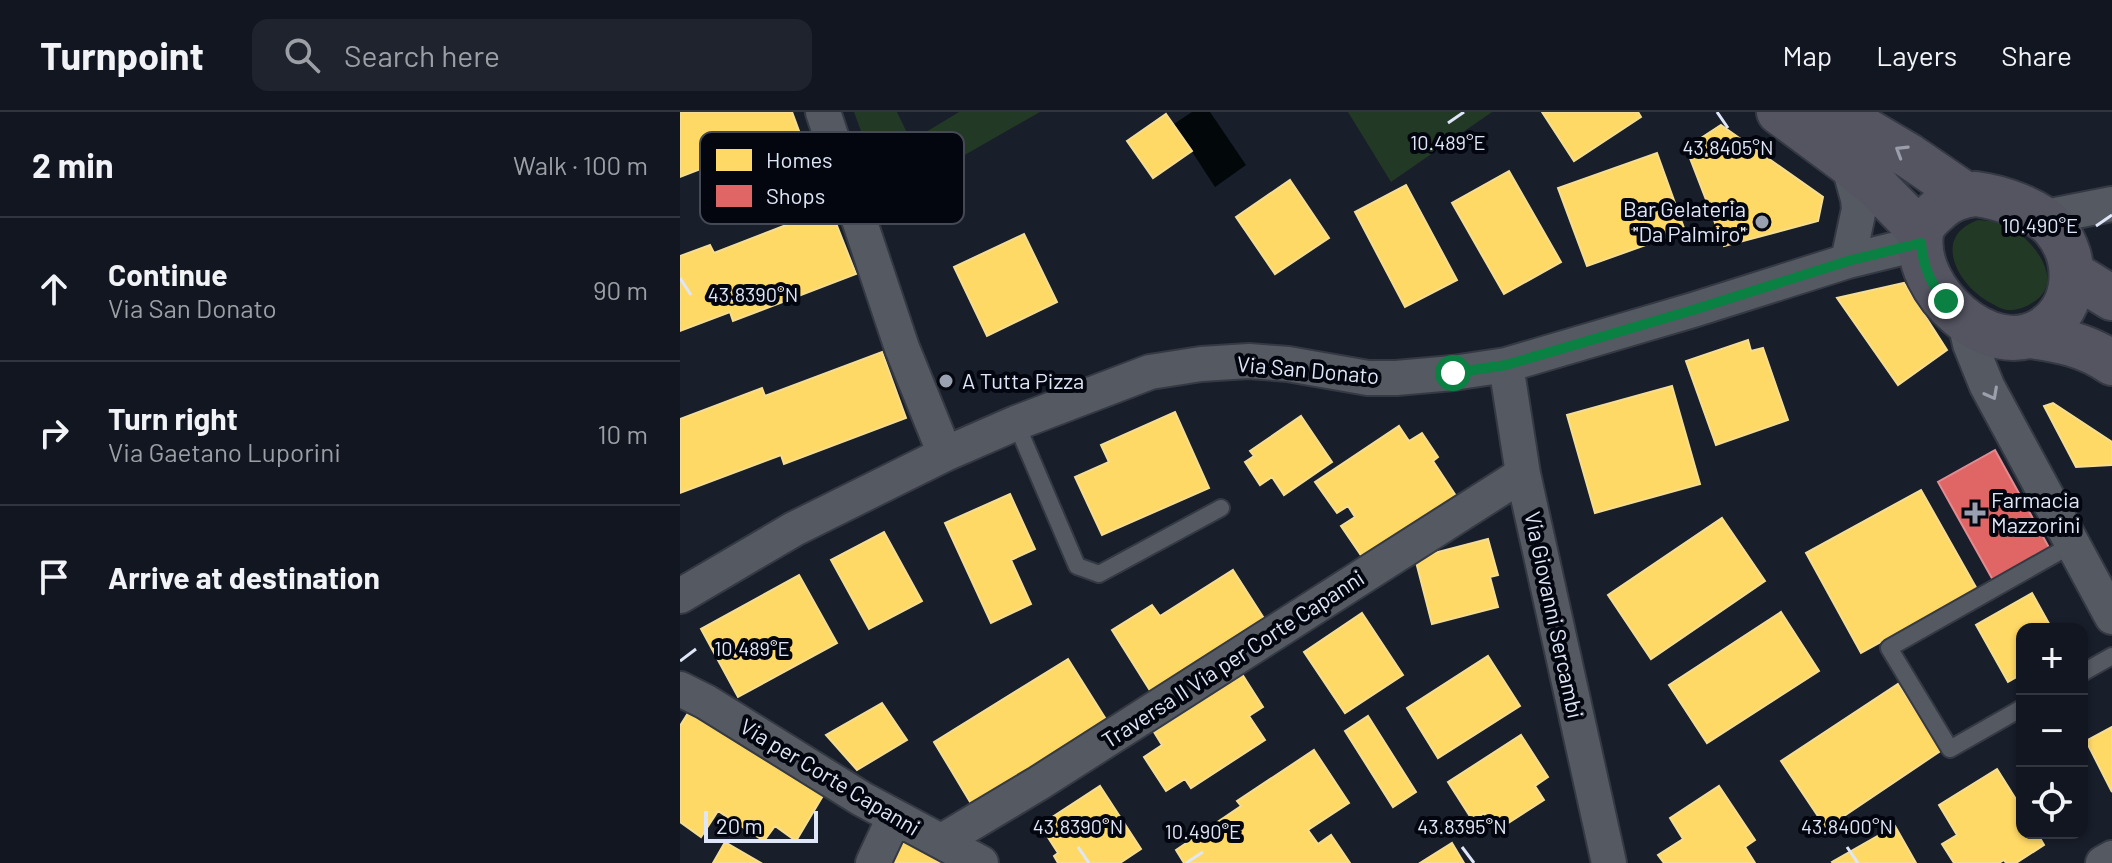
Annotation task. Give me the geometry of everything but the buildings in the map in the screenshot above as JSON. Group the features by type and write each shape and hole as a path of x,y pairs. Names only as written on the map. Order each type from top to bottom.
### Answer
{"main road":[{"path":"1779,112 1879,189 1921,238"},
{"path":"1835,112 1909,156 1966,195"},
{"path":"2030,336 2047,326 2061,312 2069,296 2073,274 2063,242 2041,218 1999,198 1966,195 1942,206 1926,222 1921,238 1925,268 1940,295 1965,322 1996,335 2030,336 2071,343 2112,363"},
{"path":"2073,274 2112,298"}],"street":[{"path":"823,112 830,132"},
{"path":"1848,163 1859,209 1848,261"},
{"path":"2041,218 2112,204"},
{"path":"860,224 902,348 945,454"},
{"name":"Via San Donato","path":"680,596 794,529 945,454 1016,423 1150,372 1249,361 1288,364 1368,378 1396,378 1506,365 1921,238"},
{"path":"1965,322 1970,344 1987,386 2112,617"},
{"name":"Via Giovanni Sercambi","path":"1506,365 1523,474 1609,863"},
{"name":"Traversa II Via per Corte Capanni","path":"942,841 1053,774 1523,474"},
{"name":"Via per Corte Capanni","path":"680,689 894,818 981,863"},
{"path":"873,863 894,818"},
{"path":"2103,863 2112,858"}],"lane":[{"path":"1016,423 1077,566 1099,574 1221,508"},
{"path":"2016,711 1950,749 1889,648 2073,544"},
{"path":"2088,670 2112,656"}],"green space":[{"path":"854,112 897,112 907,132 861,132"},
{"path":"959,112 1040,112 964,155 964,132 926,132"},
{"path":"1348,112 1492,112 1391,182"},
{"path":"1978,220 2008,226 2036,251 2047,273 2047,284 2032,303 2014,310 2002,309 1979,296 1960,274 1954,262 1955,238 1963,228"}],"shaded area":[{"path":"1192,112 1210,112 1246,165 1215,187 1174,124"}],"place":[{"name":"Bar Gelateria \"Da Palmiro\"","path":"1762,222"},
{"name":"A Tutta Pizza","path":"946,381"},
{"name":"Farmacia Mazzorini","path":"1975,513"}],"route":[{"path":"1453,373 1506,365 1848,261 1921,243 1929,278 1946,301"}]}
